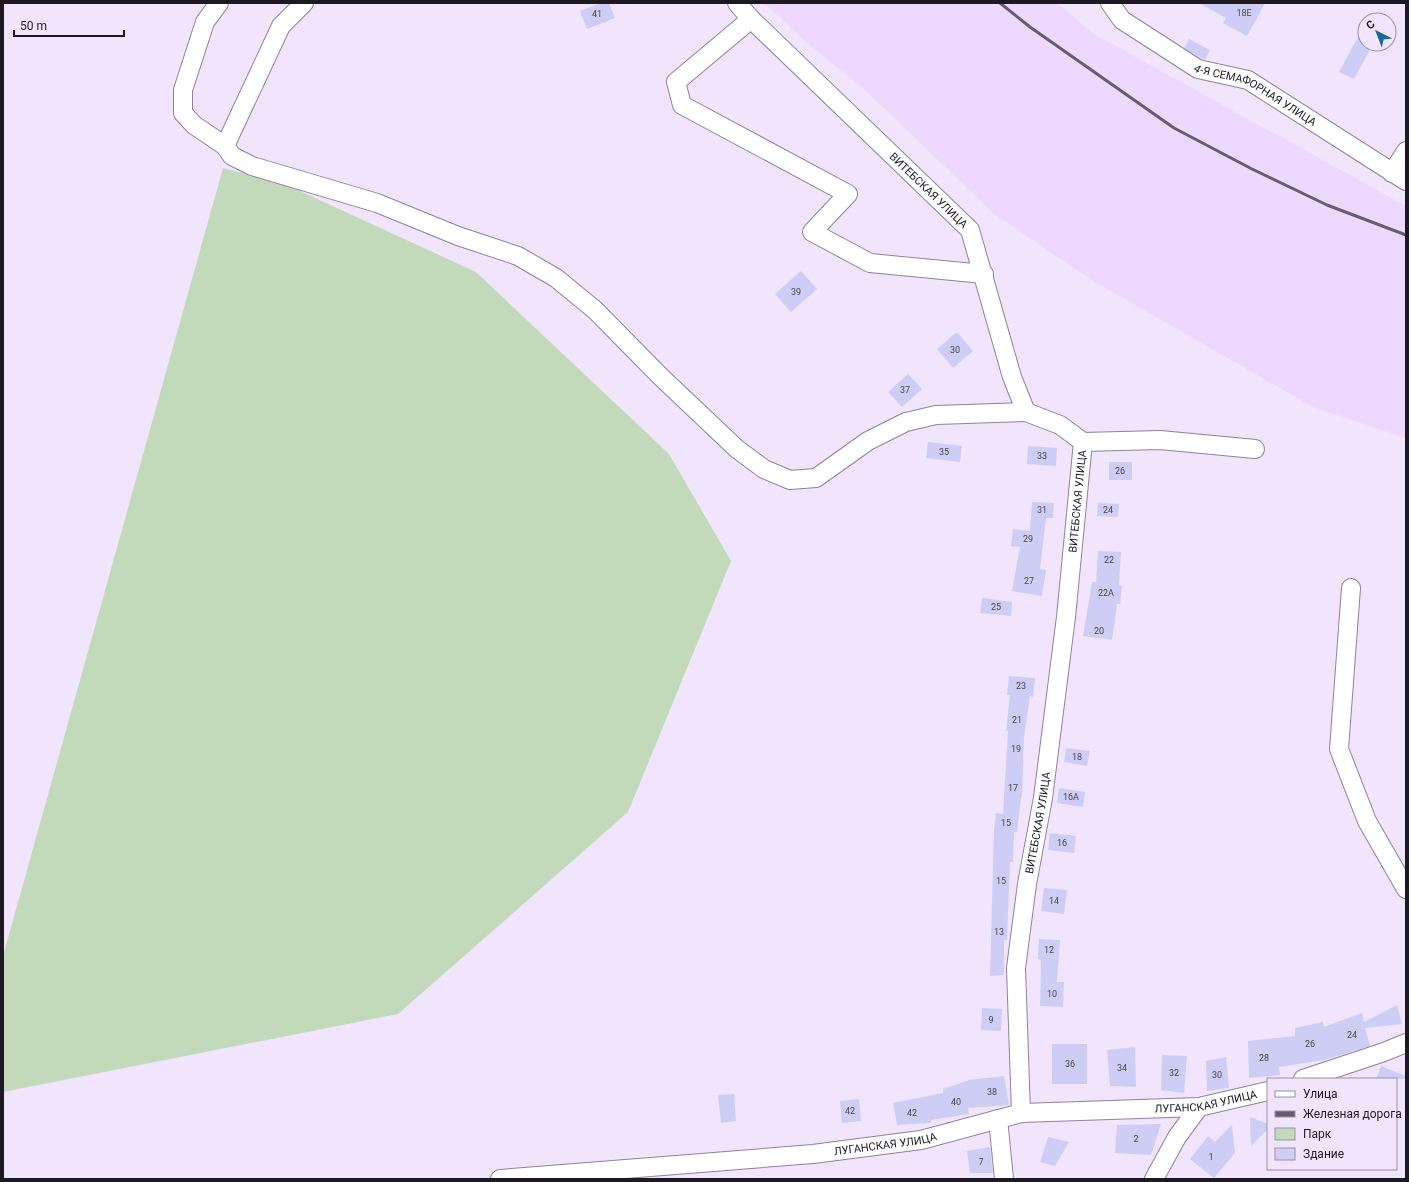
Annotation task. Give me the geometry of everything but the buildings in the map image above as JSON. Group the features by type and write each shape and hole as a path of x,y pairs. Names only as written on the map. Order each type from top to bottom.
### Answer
{"street":[{"path":"219,3 205,22 183,90 183,113 194,125 225,146 232,156 252,166 378,203 458,236 518,256 556,278 595,310 660,376 736,449 764,469 790,480 816,478 868,441 906,422 936,415 1026,412"},
{"path":"225,146 281,26 304,3"},
{"name":"ВИТЕБСКАЯ УЛИЦА","path":"737,3 751,19 970,230 984,274 1012,377 1026,412 1060,425 1083,442 1066,617 1043,798 1027,884 1016,968 1021,1113"},
{"name":"4-Я СЕМАФОРНАЯ УЛИЦА","path":"1110,3 1122,20 1198,69 1248,80 1399,177"},
{"path":"751,19 676,82 682,105 848,194 812,232 870,263 984,274"},
{"path":"1399,177 1406,151"},
{"path":"1083,442 1160,440 1255,449"},
{"path":"1351,588 1339,749 1367,821 1406,889"},
{"path":"1306,1078 1406,1043"},
{"name":"ЛУГАНСКАЯ УЛИЦА","path":"500,1179 813,1154 920,1140 1021,1113 1199,1106 1267,1091"},
{"path":"1154,1179 1177,1137 1199,1106"},
{"path":"998,1119 1004,1179"}],"shaded area":[{"path":"764,3 1057,3 1094,34 1406,206 1406,438 1313,407 1095,282 994,214 864,89 805,41"}],"green space":[{"path":"223,168 287,185 476,272 669,454 731,561 628,812 398,1014 3,1092 3,956"}],"railway":[{"path":"1000,3 1030,27 1174,128 1252,169 1327,205 1406,235"}]}
